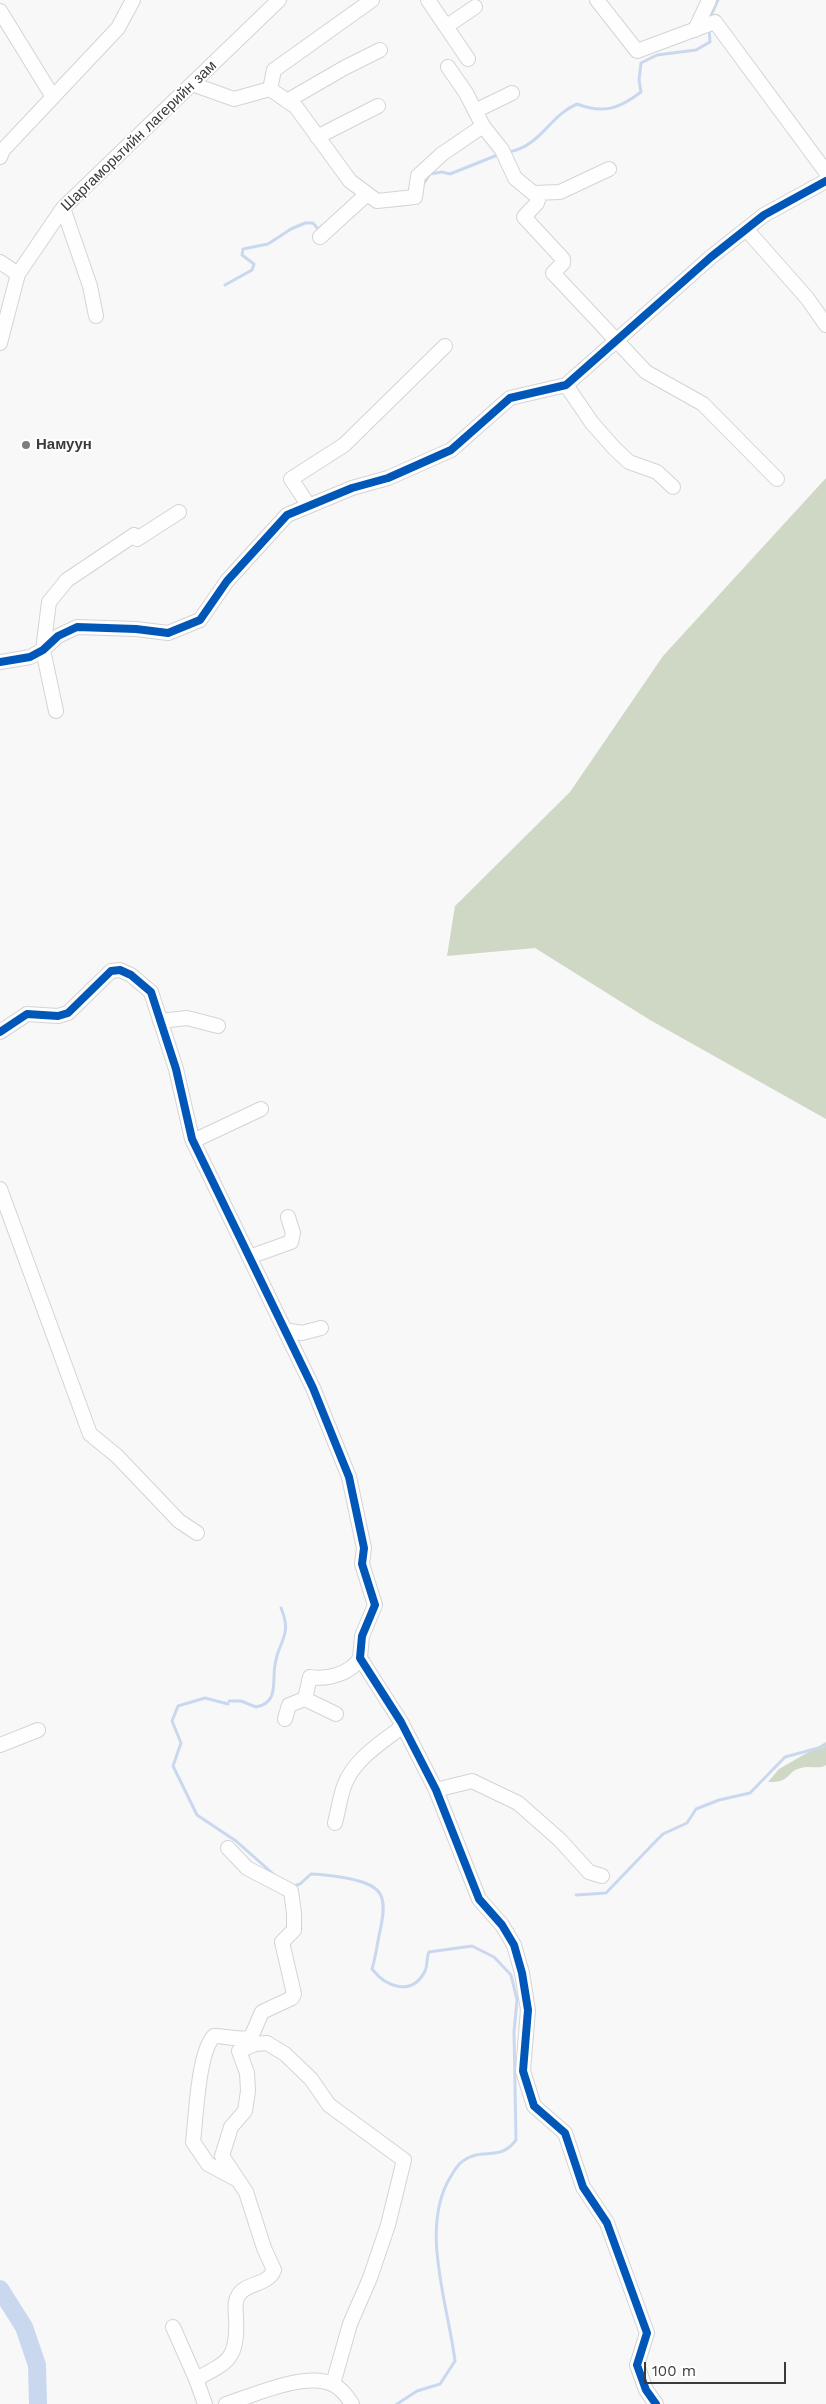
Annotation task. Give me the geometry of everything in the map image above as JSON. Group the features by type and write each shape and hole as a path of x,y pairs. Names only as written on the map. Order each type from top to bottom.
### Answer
{"street":[{"path":"0,157 3,150 118,28 133,0"},
{"name":"Шаргаморьтийн лагерийн зам","path":"0,344 18,274 63,208 279,0"},
{"path":"270,89 274,70 372,0"},
{"path":"428,0 468,59"},
{"path":"0,662 30,658 43,650 58,636 77,627 136,629 168,633 200,620 227,581 287,515 352,488 388,478 451,450 510,398 566,385 746,229 764,215 825,182 715,22 637,51 599,0"},
{"path":"695,30 709,0"},
{"path":"446,26 475,7"},
{"path":"0,11 53,96"},
{"path":"287,101 380,50"},
{"path":"448,67 466,92 483,126 502,150 515,178 533,193 560,192 609,169"},
{"path":"192,84 234,99 270,89"},
{"path":"270,89 296,107 350,181 377,201 415,198 418,176 442,154 483,126"},
{"path":"475,111 512,93"},
{"path":"317,136 378,106"},
{"path":"540,193 538,203 524,217 563,259 563,263 554,273 646,372 703,404 777,479"},
{"path":"320,237 367,194"},
{"path":"63,208 90,286 96,316"},
{"path":"746,229 807,298 826,325"},
{"path":"0,262 18,274"},
{"path":"309,506 291,479 344,445 445,346"},
{"path":"566,385 592,423 615,449 629,462 657,472 673,487"},
{"path":"56,711 43,650 49,602 67,580 134,535 137,539 179,512"},
{"path":"0,1032 27,1014 58,1016 68,1013 111,971 120,970 131,975 151,992 176,1069 193,1141 313,1388 349,1477 364,1548 362,1564 375,1605 362,1636 360,1658 355,1666 323,1679 310,1677 305,1699"},
{"path":"160,1021 187,1018 218,1026"},
{"path":"193,1141 261,1109"},
{"path":"0,1189 90,1434 117,1456 180,1521 197,1533"},
{"path":"249,1257 290,1242 293,1233 288,1218"},
{"path":"285,1330 306,1333 321,1328"},
{"path":"360,1658 403,1726 436,1790 479,1898 502,1925 514,1945 522,1973 528,2010 523,2071 534,2106 565,2132 583,2187 607,2223 646,2333 637,2365 646,2390 656,2404"},
{"path":"285,1719 289,1704 305,1699 336,1714"},
{"path":"335,1823 344,1786 350,1773 363,1758 403,1726"},
{"path":"0,1745 38,1730"},
{"path":"436,1790 472,1781 518,1803 560,1840 589,1872 602,1876"},
{"path":"228,1848 247,1868 291,1891 294,1913 294,1930 282,1942 294,1994 292,1998 262,2012 251,2037 242,2040 230,2036 214,2036 209,2041 204,2057 193,2142 208,2164 237,2179"},
{"path":"196,2379 228,2361 233,2351 237,2331 237,2296 241,2292 264,2281 274,2270 264,2248 246,2192 222,2156 231,2127 245,2111 248,2090 247,2073 239,2051 255,2044 267,2043 285,2054 311,2079 330,2105 404,2160 388,2225 370,2278 350,2324 333,2384"},
{"path":"173,2327 206,2404"},
{"path":"226,2404 284,2385 319,2380 333,2384 345,2393 352,2404"}],"green space":[{"path":"826,478 826,1119 650,1020 535,948 447,956 455,906 570,792 663,656"},
{"path":"826,1742 826,1765 801,1768 781,1781 768,1782 779,1769"}],"waterway":[{"path":"709,20 718,0"},
{"path":"509,152 529,144 567,109 577,104 595,109 603,109 618,106 633,98 641,92 639,80 641,63 657,55 696,50 710,42 709,28"},
{"path":"422,186 430,174 442,172 450,174 500,154"},
{"path":"392,206 413,203"},
{"path":"225,285 252,270 254,264 242,255 243,249 268,244 291,229 305,223 313,223 318,229 325,224"},
{"path":"229,1701 241,1701 256,1707 263,1705 271,1696 277,1657 284,1638 286,1625 281,1608"},
{"path":"228,1704 205,1698 178,1706 172,1721 181,1743 173,1766 197,1815 236,1841 279,1879"},
{"path":"576,1895 606,1893 663,1834 687,1823 696,1809 719,1800 750,1793 785,1757 826,1746"},
{"path":"294,1886 300,1884 311,1874 315,1874 358,1881 375,1888 383,1900 383,1909 372,1969 384,1981 406,1987 420,1979 426,1969 429,1952 472,1946 494,1957 511,1975 517,2000 514,2032 516,2140 503,2151 470,2157 459,2164 442,2196 437,2218 438,2266 455,2361 440,2384 417,2391 397,2404"},
{"path":"0,2289 24,2327 37,2365 38,2404"}],"cycle path":[{"path":"0,662 30,657 43,650 58,636 77,627 136,629 168,633 200,620 227,581 287,515 352,488 388,478 451,450 510,398 566,385 711,257 764,215 826,181"},
{"path":"0,1032 27,1014 58,1016 68,1013 111,971 120,970 131,975 151,992 176,1069 192,1139 313,1388 349,1477 364,1548 362,1564 375,1605 362,1636 360,1658 401,1722 436,1790 479,1899 502,1925 514,1945 522,1973 528,2010 523,2071 534,2106 565,2133 583,2187 607,2223 647,2333 637,2365 646,2390 656,2404"}],"place":[{"name":"Намуун","path":"26,445"}]}
